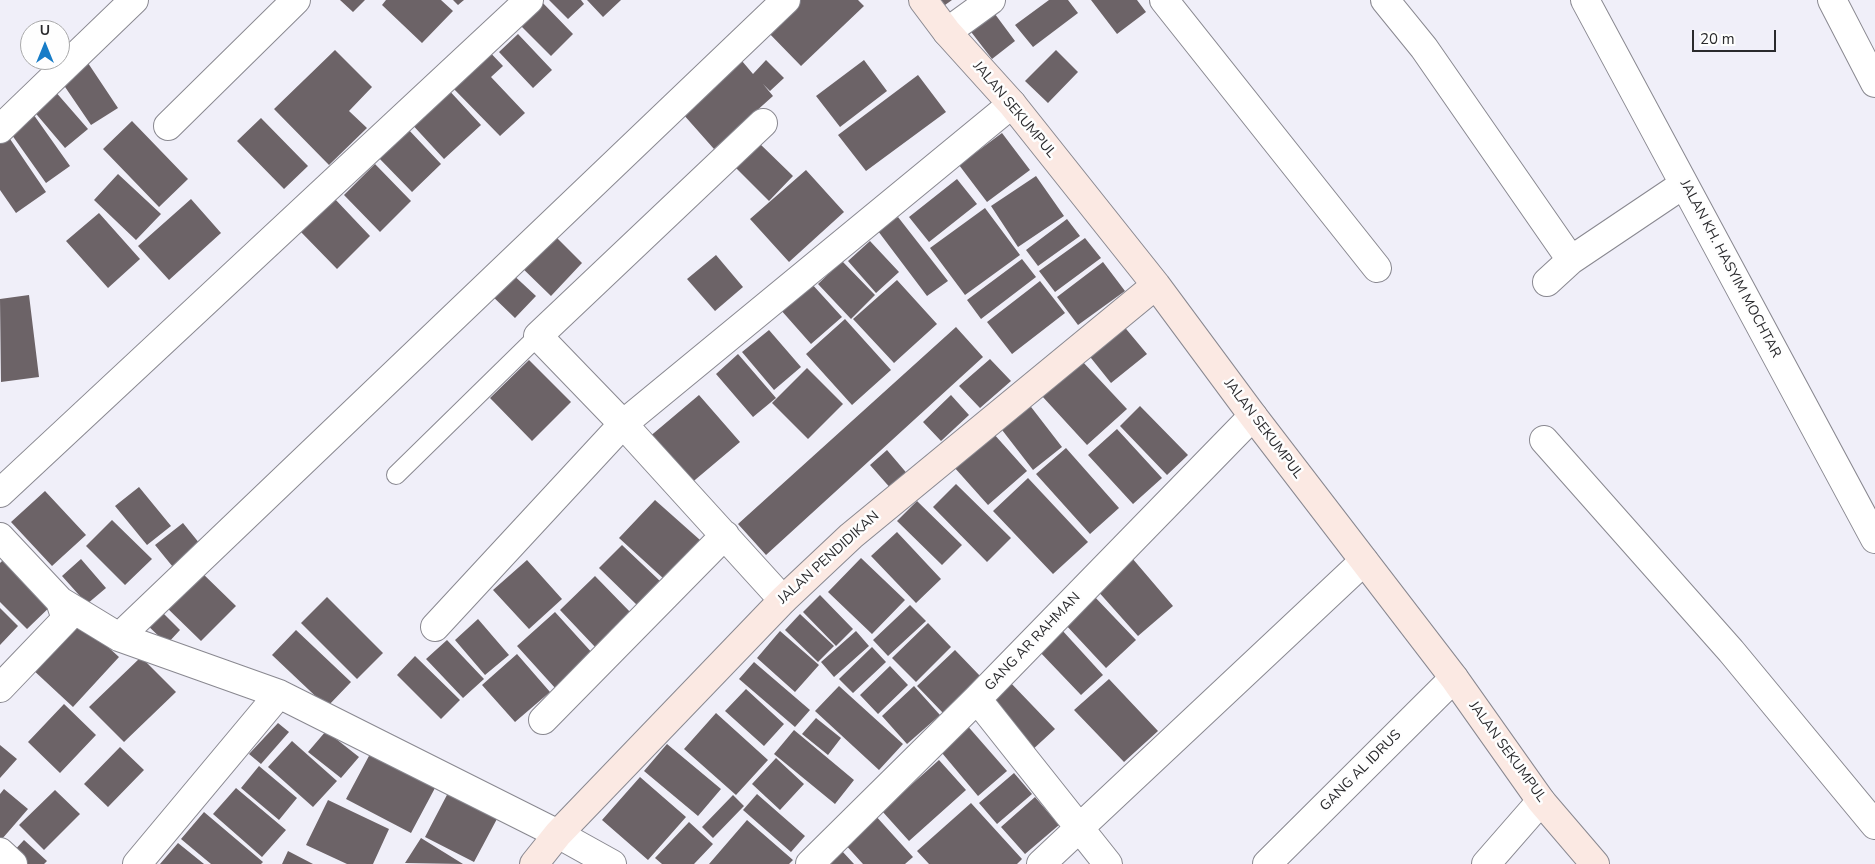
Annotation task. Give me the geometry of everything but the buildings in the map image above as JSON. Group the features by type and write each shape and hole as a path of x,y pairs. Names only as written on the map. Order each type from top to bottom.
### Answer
{"main road":[{"name":"JALAN SEKUMPUL","path":"923,0 947,32 1012,104 1156,285 1253,416 1454,678 1541,801 1595,864"},
{"name":"JALAN PENDIDIKAN","path":"534,864 558,834 783,600 851,536 1156,285"}],"street":[{"path":"0,129 134,0"},
{"path":"168,126 296,0"},
{"path":"0,493 529,0"},
{"path":"119,637 786,0"},
{"path":"947,32 992,0"},
{"path":"1164,0 1377,268"},
{"path":"1385,0 1424,48 1571,260"},
{"name":"JALAN KH. HASYIM MOCHTAR","path":"1586,0 1875,539"},
{"path":"1832,0 1875,83"},
{"path":"435,628 623,424 1012,104"},
{"path":"763,123 538,336 623,424 783,600"},
{"path":"1547,282 1571,260 1684,184"},
{"name":"GANG AR RAHMAN","path":"810,864 977,699 1253,416"},
{"path":"1544,440 1731,651 1875,825"},
{"path":"543,720 725,535"},
{"path":"0,537 60,601 119,637 278,694 558,834 612,864"},
{"path":"1041,864 1364,561"},
{"path":"0,688 66,619 60,601"},
{"name":"GANG AL IDRUS","path":"1267,864 1454,678"},
{"path":"137,864 278,694"},
{"path":"977,699 1108,864"},
{"path":"1486,864 1541,801"},
{"path":"0,852 13,864"}],"lane":[{"path":"396,475 538,336"}]}
